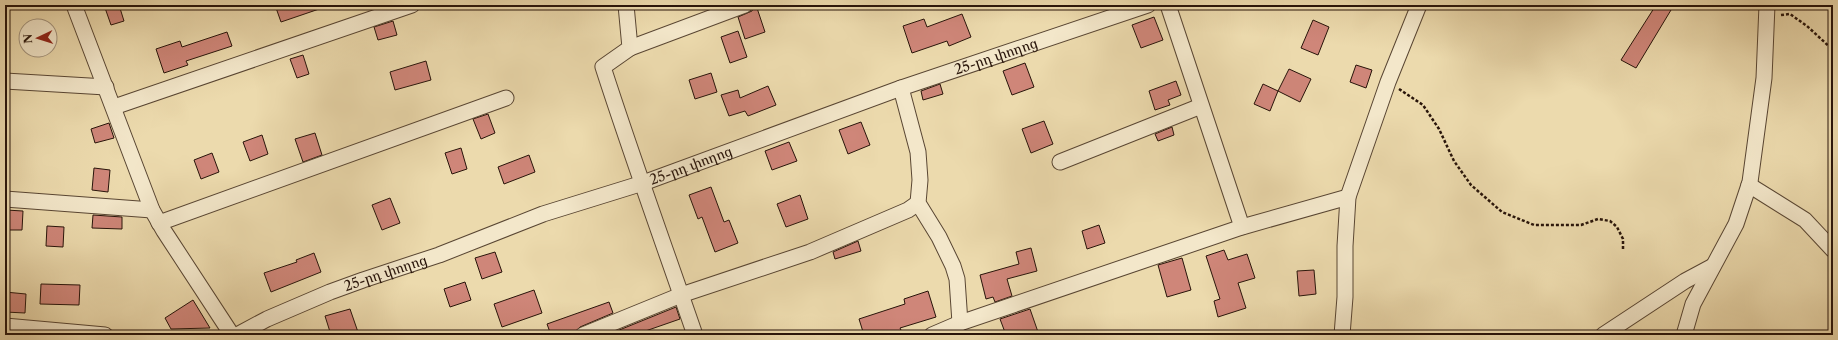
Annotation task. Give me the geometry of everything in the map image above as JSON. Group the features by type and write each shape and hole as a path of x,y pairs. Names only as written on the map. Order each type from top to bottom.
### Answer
{"street":[{"path":"75,5 156,217 232,335"},
{"path":"114,107 412,5"},
{"path":"626,5 630,48"},
{"path":"695,335 643,183 627,141 603,67 630,48 745,5"},
{"name":"25-րդ փողոց","path":"237,335 267,319 362,280 439,255 543,214 643,183 901,88 1148,5"},
{"path":"1168,5 1242,227"},
{"path":"1342,335 1345,297 1345,246 1348,197 1388,82 1419,5"},
{"path":"1684,335 1693,304 1736,224 1749,185 1764,78 1766,10"},
{"path":"5,81 106,87"},
{"path":"901,88 918,152 920,180 918,203 939,237 953,266 957,279 960,323"},
{"path":"5,199 156,217 506,98"},
{"path":"1060,162 1201,106"},
{"path":"1749,185 1805,220 1833,250"},
{"path":"932,335 960,323 1242,227 1348,197"},
{"path":"583,335 681,295 810,252 908,210 918,203"},
{"path":"1603,335 1685,281 1713,266"},
{"path":"5,326 105,335"}],"path":[{"path":"1766,10 1790,14 1807,26 1833,50"},
{"path":"1388,82 1409,94 1423,105 1439,129 1454,161 1471,185 1502,212 1534,225 1581,225 1598,219 1610,221 1617,227 1623,239 1623,249"}],"building":[{"path":"104,5 119,5 124,21 111,25"},
{"path":"275,5 325,5 325,7 281,22"},
{"path":"754,5 756,5 765,32 745,39 738,17 752,11"},
{"path":"1656,5 1674,5 1636,68 1621,60"},
{"path":"962,14 971,37 949,46 947,41 912,53 903,26 924,19 927,27"},
{"path":"1154,17 1163,40 1141,48 1132,25"},
{"path":"1313,20 1329,27 1318,55 1301,48"},
{"path":"393,21 397,35 378,40 374,27"},
{"path":"738,31 747,57 730,63 721,37"},
{"path":"227,32 232,46 186,61 188,65 164,73 156,49 180,41 182,47"},
{"path":"303,55 309,74 297,78 290,59"},
{"path":"426,61 431,80 395,90 390,72"},
{"path":"1025,63 1034,87 1012,95 1003,71"},
{"path":"1356,65 1372,70 1366,88 1350,82"},
{"path":"1289,69 1311,79 1300,102 1278,91"},
{"path":"711,73 717,92 695,99 689,80"},
{"path":"1176,81 1181,95 1168,100 1170,105 1155,110 1149,91"},
{"path":"940,84 943,94 923,100 921,91"},
{"path":"1263,84 1278,91 1270,111 1254,104"},
{"path":"768,86 776,105 748,116 745,111 729,116 721,95 738,90 740,98"},
{"path":"488,114 495,133 481,139 473,119"},
{"path":"1044,121 1053,144 1031,153 1022,129"},
{"path":"861,122 870,145 848,154 839,130"},
{"path":"109,123 114,138 95,143 91,129"},
{"path":"1172,127 1174,135 1158,141 1155,134"},
{"path":"315,133 322,155 303,162 295,139"},
{"path":"262,135 268,154 250,161 243,142"},
{"path":"789,142 797,161 772,170 765,151"},
{"path":"461,148 467,169 452,174 445,153"},
{"path":"212,153 219,172 201,179 194,160"},
{"path":"529,155 535,172 504,184 498,167"},
{"path":"94,168 110,170 108,192 92,190"},
{"path":"711,187 724,222 729,220 738,243 715,252 702,217 698,219 689,195"},
{"path":"800,195 808,219 786,227 777,204"},
{"path":"390,198 400,223 382,230 372,205"},
{"path":"6,210 23,211 22,230 5,230"},
{"path":"93,215 122,217 122,229 92,228"},
{"path":"1099,225 1105,243 1087,249 1082,231"},
{"path":"47,226 64,227 63,247 46,246"},
{"path":"858,241 861,251 835,259 833,252"},
{"path":"1031,248 1037,271 1007,279 1012,296 995,302 993,297 986,299 980,275 1019,264 1016,252"},
{"path":"1224,250 1228,260 1247,254 1255,278 1238,283 1246,308 1218,317 1214,301 1220,299 1206,256"},
{"path":"495,252 502,272 482,279 475,258"},
{"path":"314,253 321,272 271,292 264,273 297,262 296,260"},
{"path":"1182,258 1191,290 1167,297 1158,265"},
{"path":"1314,270 1316,294 1299,296 1297,271"},
{"path":"465,282 471,300 450,307 444,289"},
{"path":"41,284 80,285 79,305 40,304"},
{"path":"534,290 542,313 502,327 494,304"},
{"path":"928,291 936,317 900,328 901,330 886,335 864,335 859,319 905,304 904,299"},
{"path":"5,292 26,294 25,313 5,312"},
{"path":"193,300 210,328 171,329 165,318"},
{"path":"609,302 613,313 580,327 575,332 568,335 551,335 547,324"},
{"path":"676,307 680,319 634,335 607,335"},
{"path":"350,309 359,335 331,335 325,316"},
{"path":"1030,309 1038,332 1029,335 1006,335 1000,319"}]}
